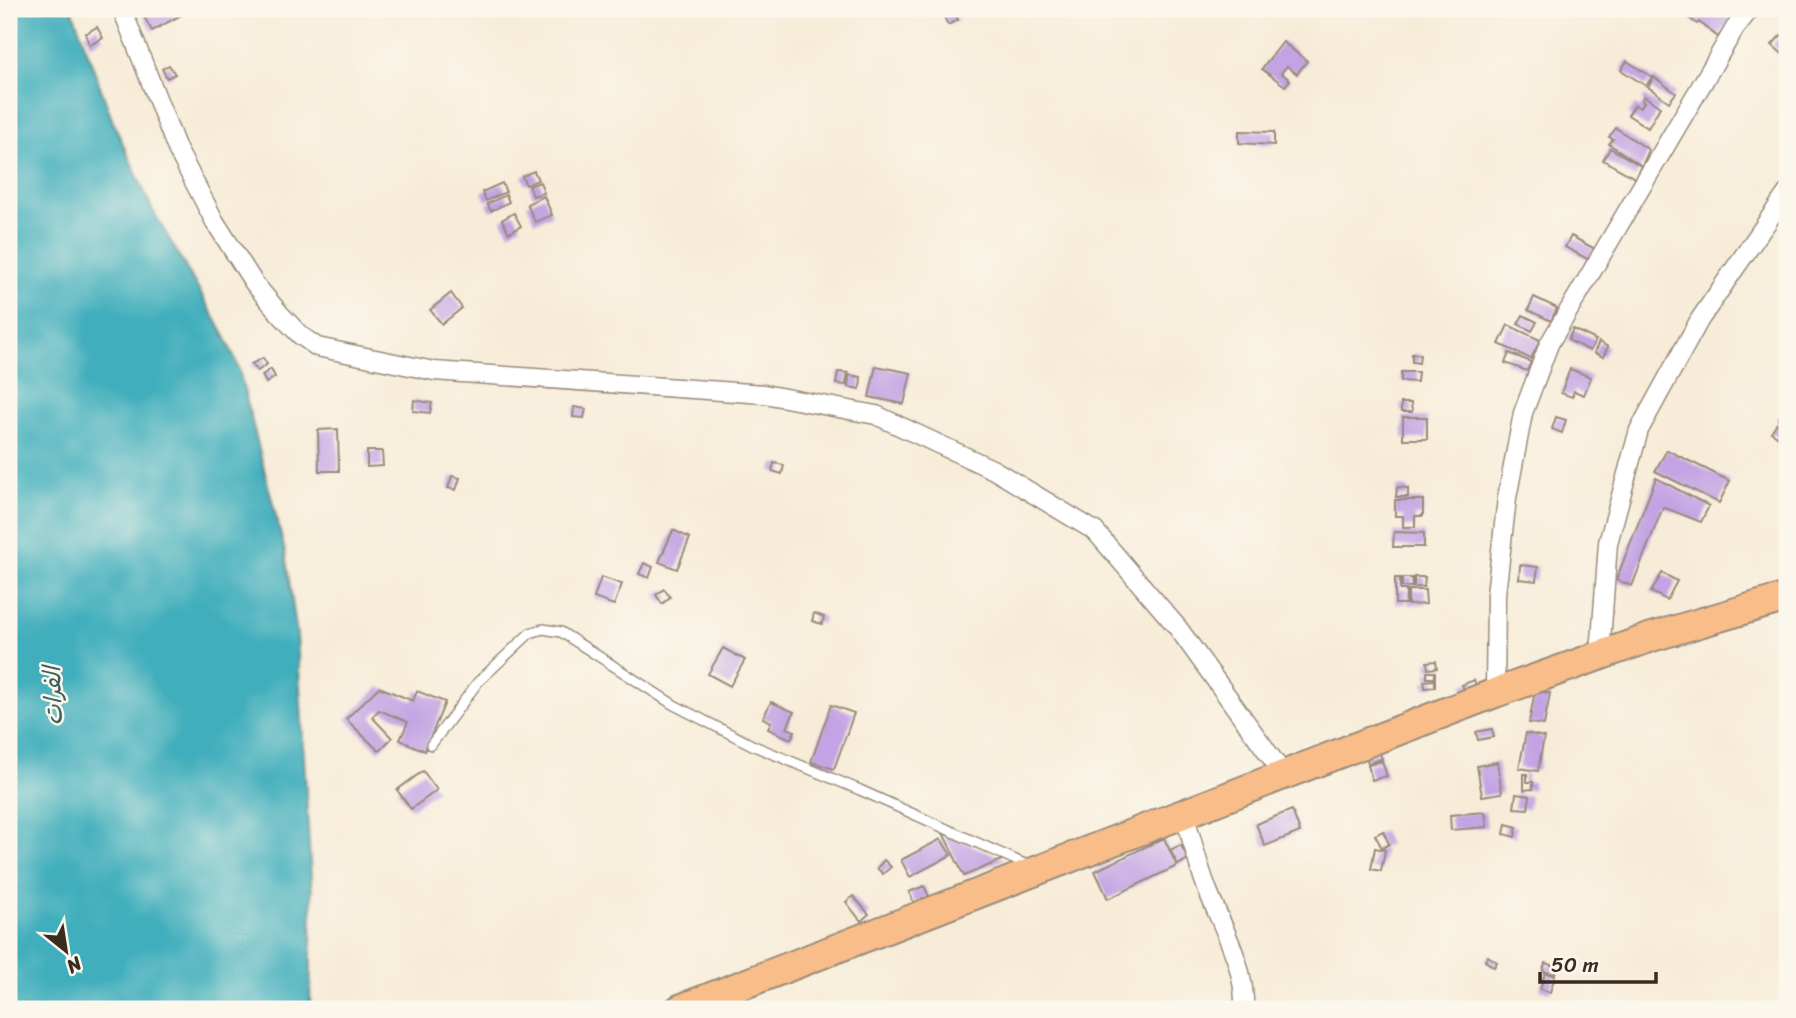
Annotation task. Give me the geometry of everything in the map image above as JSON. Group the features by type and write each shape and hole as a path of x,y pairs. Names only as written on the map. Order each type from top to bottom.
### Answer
{"main road":[{"path":"680,1009 1495,693 1684,627 1787,597"}],"street":[{"path":"122,9 177,149 215,222 254,283 300,335 317,347 434,371 764,394 876,415 994,470 1095,531 1178,628 1284,775"},
{"path":"1495,693 1496,594 1507,498 1523,413 1549,344 1735,28 1750,9"},
{"path":"1600,655 1608,543 1639,430 1700,319 1787,194"},
{"path":"1184,814 1207,889 1229,939 1241,977 1245,990 1244,1009"}],"lane":[{"path":"431,745 478,682 530,633 553,629 674,705 754,746 1039,870"}],"water":[{"name":"الفرات","path":"9,9 72,9 113,122 152,209 224,334 238,366 285,552 297,635 312,897 310,1009 9,1009"}],"building":[{"path":"156,9 192,9 152,31 143,15"},
{"path":"940,9 952,9 958,20 948,25"},
{"path":"1690,9 1716,9 1731,20 1718,37 1685,15"},
{"path":"97,27 103,38 90,45 85,34"},
{"path":"1781,35 1787,40 1787,58 1772,45"},
{"path":"1283,42 1307,61 1297,74 1287,66 1281,73 1290,80 1285,86 1262,69"},
{"path":"1627,61 1652,77 1646,86 1621,70"},
{"path":"169,65 175,74 167,78 162,69"},
{"path":"1654,77 1676,93 1669,102 1648,87"},
{"path":"1644,96 1660,107 1648,128 1628,115 1635,105 1640,108"},
{"path":"1616,128 1649,150 1642,166 1609,144 1613,139 1609,137"},
{"path":"1239,131 1274,132 1274,145 1239,143"},
{"path":"1610,148 1641,166 1635,178 1603,160"},
{"path":"534,171 538,180 526,185 522,176"},
{"path":"540,182 544,193 533,196 529,186"},
{"path":"502,183 506,192 486,201 482,192"},
{"path":"506,195 509,202 491,211 487,204"},
{"path":"544,196 552,215 535,222 527,204"},
{"path":"514,213 521,226 509,233 502,220"},
{"path":"1571,236 1595,249 1589,260 1565,247"},
{"path":"451,293 462,308 442,324 430,310"},
{"path":"1534,297 1557,308 1551,321 1528,310"},
{"path":"1523,315 1537,322 1532,331 1518,324"},
{"path":"1508,325 1540,340 1531,359 1499,344"},
{"path":"1573,329 1596,340 1590,351 1568,340"},
{"path":"1599,342 1608,347 1603,357 1594,353"},
{"path":"1509,353 1531,362 1527,371 1505,363"},
{"path":"1412,354 1420,354 1419,363 1412,362"},
{"path":"263,358 267,364 258,371 251,364"},
{"path":"876,366 911,373 904,404 869,397"},
{"path":"271,369 275,377 266,383 262,375"},
{"path":"1570,369 1591,377 1584,395 1574,391 1572,397 1561,393"},
{"path":"838,372 848,373 846,385 836,384"},
{"path":"1401,372 1418,372 1417,382 1401,381"},
{"path":"849,375 861,377 860,389 848,387"},
{"path":"414,400 432,403 430,413 413,411"},
{"path":"1401,403 1411,403 1412,412 1401,412"},
{"path":"1787,405 1787,425 1778,419"},
{"path":"574,407 586,409 584,418 573,417"},
{"path":"1403,417 1427,417 1427,439 1403,439"},
{"path":"1556,417 1566,420 1562,433 1552,429"},
{"path":"1777,423 1787,429 1782,439 1771,432"},
{"path":"338,429 339,471 319,471 318,430"},
{"path":"1667,450 1730,481 1719,503 1655,471"},
{"path":"367,451 382,451 383,466 367,467"},
{"path":"774,463 784,465 782,474 772,471"},
{"path":"452,476 460,478 456,490 448,488"},
{"path":"1656,478 1709,506 1701,522 1663,507 1632,586 1616,580"},
{"path":"1397,487 1408,488 1408,497 1396,497"},
{"path":"1395,500 1423,500 1423,516 1415,516 1415,527 1403,527 1403,516 1395,516"},
{"path":"673,530 690,538 677,569 659,562"},
{"path":"1394,532 1424,533 1424,547 1393,547"},
{"path":"644,563 653,567 649,578 639,574"},
{"path":"1520,565 1538,567 1536,581 1519,579"},
{"path":"1662,573 1677,581 1667,600 1651,592"},
{"path":"601,577 622,584 614,605 594,598"},
{"path":"1414,577 1425,577 1424,587 1414,587"},
{"path":"1395,578 1400,578 1400,590 1406,590 1406,604 1395,604"},
{"path":"1402,578 1412,578 1412,587 1402,587"},
{"path":"664,589 670,597 662,604 656,595"},
{"path":"1408,590 1425,590 1426,604 1408,605"},
{"path":"814,613 824,617 822,624 812,621"},
{"path":"723,648 745,660 730,686 708,674"},
{"path":"1436,661 1437,668 1428,669 1427,662"},
{"path":"1427,672 1435,672 1435,678 1427,678"},
{"path":"1435,680 1435,687 1425,688 1424,681"},
{"path":"1474,680 1476,685 1465,691 1462,685"},
{"path":"379,687 413,701 417,691 445,702 425,751 400,740 408,722 379,710 372,717 392,738 379,751 346,719"},
{"path":"1535,691 1550,693 1544,725 1529,723"},
{"path":"771,702 794,712 787,728 795,731 791,739 768,729 771,722 763,718"},
{"path":"831,705 854,713 834,769 811,762"},
{"path":"1492,729 1494,737 1478,740 1476,732"},
{"path":"1526,733 1544,737 1538,771 1519,768"},
{"path":"1379,751 1382,759 1368,763 1366,755"},
{"path":"1382,761 1387,776 1372,780 1368,765"},
{"path":"1497,762 1502,793 1482,796 1477,766"},
{"path":"423,771 437,790 411,809 397,790"},
{"path":"1524,774 1527,774 1527,782 1533,782 1533,789 1524,790"},
{"path":"1516,794 1530,796 1528,809 1514,808"},
{"path":"1292,810 1300,832 1265,846 1256,824"},
{"path":"1485,812 1487,827 1451,830 1450,815"},
{"path":"1506,824 1517,827 1515,837 1504,834"},
{"path":"1383,831 1389,844 1382,848 1375,835"},
{"path":"943,833 1004,859 964,876"},
{"path":"1164,838 1177,866 1108,899 1095,871"},
{"path":"941,839 951,855 910,877 901,860"},
{"path":"1181,845 1188,859 1178,865 1170,850"},
{"path":"1375,848 1385,850 1381,871 1371,869"},
{"path":"884,860 891,867 883,874 877,868"},
{"path":"924,886 929,896 914,903 909,892"},
{"path":"853,896 869,914 861,921 846,902"},
{"path":"1488,956 1497,962 1494,967 1485,961"},
{"path":"1545,963 1557,967 1555,974 1543,971"},
{"path":"1545,973 1555,976 1550,992 1540,989"}]}
